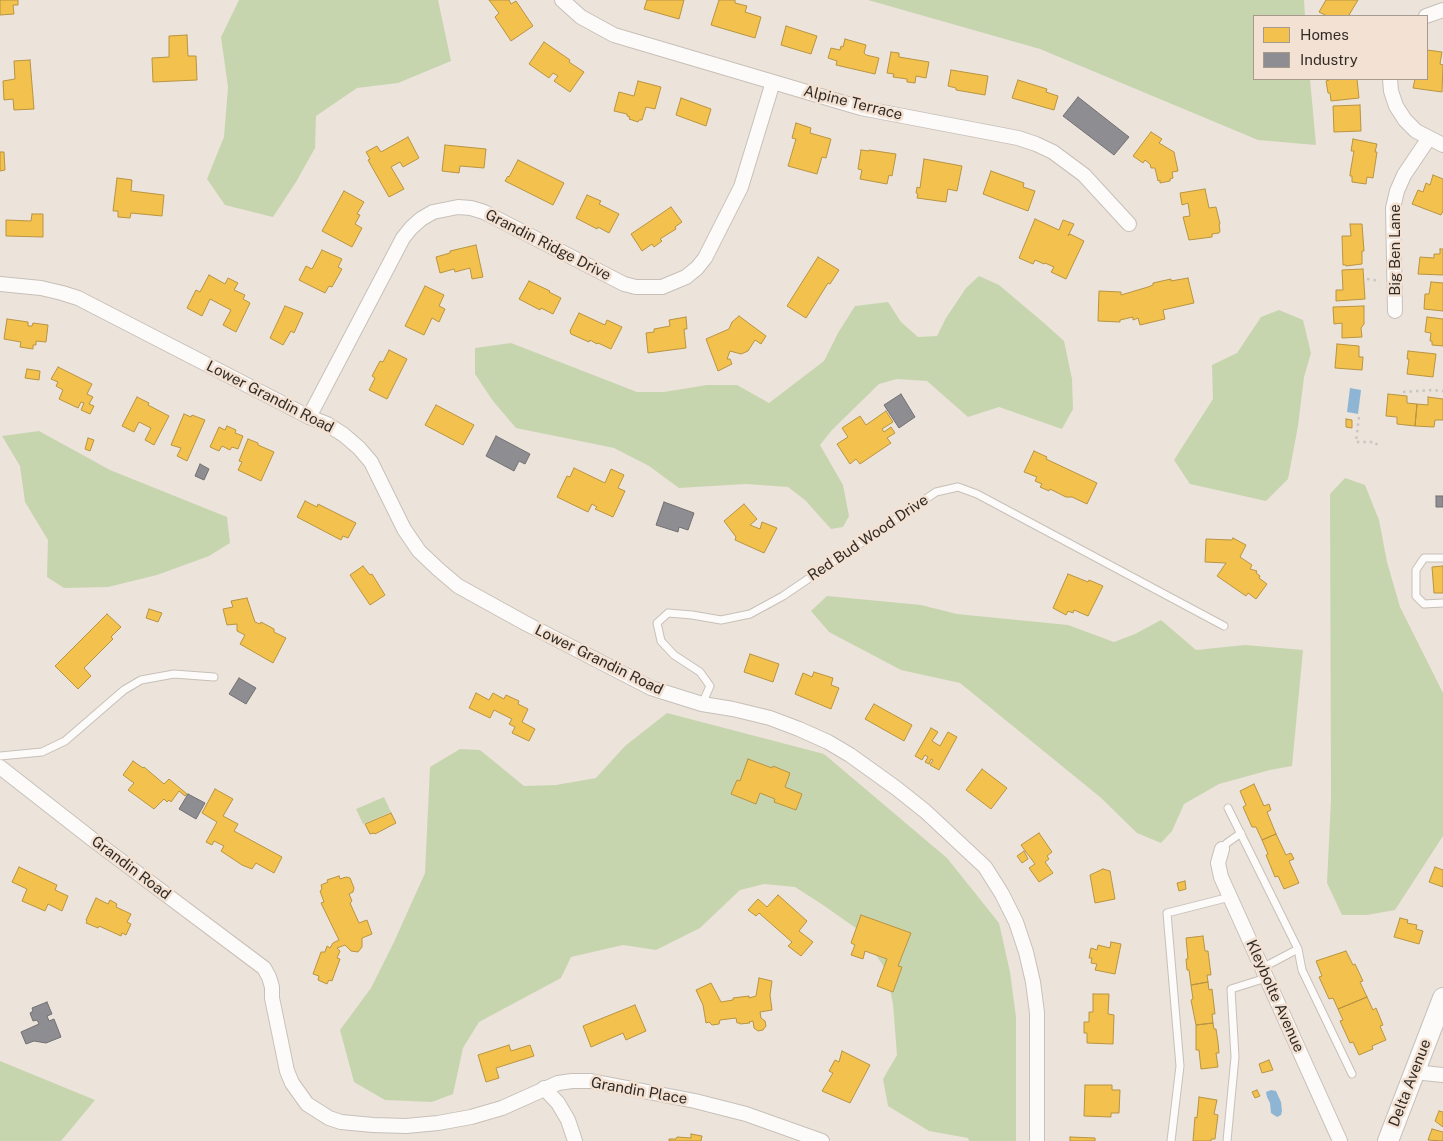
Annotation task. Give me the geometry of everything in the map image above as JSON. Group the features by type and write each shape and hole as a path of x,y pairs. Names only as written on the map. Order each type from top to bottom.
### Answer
{"main road":[{"name":"Delta Avenue","path":"1388,1141 1443,998"}],"street":[{"name":"Alpine Terrace","path":"562,0 581,17 614,35 861,108 1018,138 1036,144 1061,157 1084,175 1129,224"},
{"path":"1428,15 1443,10"},
{"path":"1390,80 1391,91 1396,106 1405,120 1416,131 1443,145"},
{"name":"Grandin Ridge Drive","path":"309,417 403,238 411,228 433,212 458,207 484,212 624,284 636,287 662,287 675,283 686,276 697,268 705,258 741,187 773,82"},
{"name":"Big Ben Lane","path":"1395,311 1393,208 1397,191 1404,175 1428,138"},
{"name":"Lower Grandin Road","path":"0,284 41,288 78,298 309,417 328,424 359,448 371,462 404,529 420,551 438,570 458,586 525,624 652,688 702,704 770,718 828,742 850,755 896,788 935,820 985,868 1002,894 1016,922 1026,952 1033,982 1037,1013 1037,1141"},
{"name":"Grandin Road","path":"0,767 88,836 264,968"},
{"name":"Kleybolte Avenue","path":"1222,849 1218,863 1221,877 1340,1141"},
{"name":"Grandin Place","path":"264,968 272,987 272,998 287,1071 292,1083 307,1104 328,1118 341,1122 373,1125 406,1126 438,1123 471,1117 502,1108 544,1088 572,1081 592,1081 687,1099 746,1114 822,1141"},
{"path":"1414,1072 1443,1075"},
{"path":"544,1088 558,1103 568,1120 575,1141"}],"lane":[{"name":"Red Bud Wood Drive","path":"702,704 710,686 700,672 674,655 661,641 658,624 668,613 721,620 750,614 783,596 936,492 958,487 978,494 1224,626"},
{"path":"1443,558 1424,558 1416,570 1416,596 1424,604 1443,603"},
{"path":"0,756 42,752 65,741 124,690 141,680 174,674 214,678"},
{"path":"1228,808 1298,950 1302,970 1352,1074"},
{"path":"1222,849 1241,833"},
{"path":"1171,1141 1180,1066 1167,913 1230,896"},
{"path":"1227,1141 1234,1057 1231,989 1264,973 1298,950"}],"path":[{"path":"1367,279 1382,281"},
{"path":"1403,392 1443,391"},
{"path":"1359,417 1356,442 1375,442 1379,448"}],"green space":[{"path":"239,0 438,0 451,61 398,83 357,88 316,116 315,148 273,217 225,205 207,179 224,137 228,87 221,37"},
{"path":"868,0 1304,0 1305,15 1253,15 1253,80 1310,80 1316,145 1258,140 1040,49"},
{"path":"979,276 999,285 1064,341 1072,379 1073,409 1062,429 999,407 968,417 927,381 897,379 879,384 832,430 820,445 843,485 849,516 843,527 831,529 805,500 788,487 746,484 679,488 649,466 614,448 516,428 493,401 475,374 475,348 511,343 637,392 664,392 707,385 737,385 769,403 824,361 838,333 855,306 888,302 901,322 918,337 937,336 946,318 966,288"},
{"path":"1279,310 1303,320 1311,353 1304,377 1298,426 1288,479 1266,501 1190,484 1174,460 1213,399 1212,365 1237,353 1261,317"},
{"path":"39,431 110,470 227,517 230,543 209,556 157,575 108,587 64,588 47,577 48,540 25,502 20,466 2,436"},
{"path":"1345,478 1365,485 1379,520 1387,562 1400,607 1443,693 1443,836 1395,910 1367,915 1342,915 1327,883 1331,800 1330,494"},
{"path":"827,596 921,605 957,614 1068,625 1114,642 1135,634 1161,620 1196,650 1245,645 1303,650 1292,766 1219,784 1184,804 1172,831 1161,843 1137,833 1100,797 960,683 901,670 829,632 811,611"},
{"path":"667,713 824,754 947,858 999,923 1010,972 1016,1017 1016,1141 969,1141 968,1138 929,1131 888,1106 883,1079 897,1055 893,1004 886,970 860,931 795,887 764,884 740,890 700,928 656,950 623,945 571,957 561,978 479,1022 463,1048 453,1094 432,1102 385,1100 354,1082 340,1030 371,988 425,873 430,767 460,749 480,750 524,786 556,785 596,778 625,746"},
{"path":"384,797 391,812 363,824 356,809"},
{"path":"0,1061 95,1100 61,1141 0,1141"}],"water":[{"path":"1350,388 1361,390 1358,414 1347,412"},
{"path":"1276,1091 1281,1102 1281,1115 1277,1117 1271,1113 1267,1097 1266,1092"}],"building: Homes":[{"path":"0,0 18,0 18,5 13,5 14,14 0,15"},
{"path":"489,0 509,0 511,4 516,1 533,26 511,41 495,17 499,13"},
{"path":"647,0 684,0 679,19 644,9"},
{"path":"719,0 735,0 735,3 747,6 745,12 761,17 755,38 711,25"},
{"path":"1326,0 1358,0 1349,15 1325,15 1319,12"},
{"path":"786,26 817,36 811,54 781,45"},
{"path":"187,35 188,56 196,56 197,80 153,82 152,58 169,57 169,36"},
{"path":"845,39 866,45 864,53 866,55 879,58 875,74 836,65 837,61 828,58 831,48 840,50"},
{"path":"544,42 584,72 570,92 554,81 558,76 553,73 549,78 529,64"},
{"path":"1428,50 1442,52 1440,64 1443,65 1442,92 1413,88 1415,80 1428,80"},
{"path":"891,52 899,53 899,57 929,62 926,78 916,76 915,83 907,82 907,79 893,77 894,74 887,73"},
{"path":"30,60 34,109 14,110 13,99 4,100 3,81 15,79 14,61"},
{"path":"951,70 988,76 985,95 956,90 956,88 948,86"},
{"path":"1018,80 1047,89 1046,92 1058,96 1054,110 1012,98"},
{"path":"1357,80 1359,98 1331,101 1326,81"},
{"path":"638,81 661,87 655,109 646,107 642,120 638,122 629,119 630,117 627,114 614,111 619,92 634,96"},
{"path":"681,98 711,109 706,126 676,115"},
{"path":"1360,105 1361,131 1334,132 1333,106"},
{"path":"796,123 811,128 810,133 831,139 826,158 822,157 817,174 788,166 796,139 792,138"},
{"path":"1151,132 1162,139 1159,143 1174,152 1178,171 1172,172 1173,178 1170,181 1160,183 1155,168 1151,168 1150,164 1145,160 1143,163 1133,156"},
{"path":"408,137 419,158 403,167 400,162 391,167 404,189 389,197 368,160 370,159 366,152 377,146 381,152"},
{"path":"1353,139 1377,144 1373,178 1367,177 1366,184 1352,182 1352,176 1350,176 1354,151 1351,151"},
{"path":"445,145 486,149 484,168 460,166 459,173 442,171"},
{"path":"861,150 896,154 892,176 889,175 887,184 860,179 862,170 858,169"},
{"path":"0,152 4,152 5,170 0,171"},
{"path":"924,159 962,166 957,191 948,189 946,202 917,198 917,187 920,188"},
{"path":"518,160 564,183 553,205 505,181"},
{"path":"991,171 1024,183 1023,187 1035,191 1028,211 983,194"},
{"path":"1433,175 1443,179 1443,211 1441,215 1412,204 1418,190 1423,192 1426,183 1430,185"},
{"path":"117,178 132,180 131,191 164,195 162,216 131,213 130,218 118,217 118,211 113,211"},
{"path":"1205,189 1209,208 1216,207 1220,231 1219,233 1212,234 1212,237 1189,240 1183,217 1190,216 1188,203 1182,205 1180,193"},
{"path":"344,191 364,202 357,214 360,215 355,224 362,228 352,247 322,231"},
{"path":"587,195 601,201 599,204 619,214 609,233 576,218"},
{"path":"671,207 682,222 675,227 676,229 660,239 662,241 654,247 652,244 642,251 631,234"},
{"path":"32,214 43,214 43,237 6,236 6,220 31,221"},
{"path":"1035,219 1059,230 1063,220 1074,224 1068,236 1070,234 1084,241 1066,279 1051,272 1054,267 1035,260 1033,264 1019,258"},
{"path":"1350,224 1362,224 1364,251 1362,251 1362,264 1346,266 1343,265 1342,236 1351,236"},
{"path":"476,245 483,277 472,279 470,268 455,272 454,269 440,273 436,257 450,253 450,251"},
{"path":"1440,249 1443,249 1443,275 1418,274 1420,257 1434,258 1434,254 1440,254"},
{"path":"322,250 342,259 338,267 342,269 332,287 329,286 325,293 299,280 306,266 312,269"},
{"path":"818,257 839,270 830,284 828,283 806,318 787,306"},
{"path":"1363,269 1365,299 1336,301 1336,290 1343,290 1342,270"},
{"path":"209,275 225,284 228,278 238,283 234,290 245,295 243,299 250,303 236,332 223,325 231,310 210,299 202,316 187,308 196,290 200,292"},
{"path":"1188,278 1194,303 1163,310 1165,319 1140,325 1138,318 1133,320 1133,317 1120,320 1120,322 1098,321 1099,291 1121,292 1121,295 1148,287 1153,285 1153,283"},
{"path":"529,281 561,298 553,314 541,308 540,310 519,299"},
{"path":"1431,282 1443,283 1443,311 1424,309 1425,294 1429,294"},
{"path":"425,286 444,295 439,306 445,309 439,322 432,318 424,335 405,326"},
{"path":"285,306 303,313 294,333 291,331 283,345 270,338"},
{"path":"1364,306 1364,324 1361,328 1362,337 1342,338 1342,323 1334,324 1333,307"},
{"path":"579,313 605,325 607,320 622,327 611,349 571,334 570,331"},
{"path":"739,316 766,336 761,344 755,340 748,351 741,354 730,351 727,359 730,359 732,364 718,371 706,339 729,329 732,322"},
{"path":"686,317 687,329 684,329 686,348 648,353 646,333 654,332 654,329 670,326 669,320"},
{"path":"1427,317 1443,319 1443,346 1432,345 1432,341 1430,341 1431,333 1425,332"},
{"path":"7,319 28,322 28,326 32,326 33,323 48,325 46,342 36,341 33,349 20,347 21,342 4,339"},
{"path":"1337,344 1359,346 1359,357 1363,357 1362,370 1335,368"},
{"path":"389,350 407,359 387,399 369,390 375,378 372,376 380,361 383,362"},
{"path":"1408,351 1436,354 1433,377 1407,374"},
{"path":"58,367 92,384 87,394 93,397 89,404 94,406 90,414 81,410 84,403 81,402 78,408 59,399 63,390 56,386 58,382 51,379"},
{"path":"27,369 40,371 39,380 25,378"},
{"path":"1388,394 1407,396 1407,403 1417,404 1415,426 1397,424 1397,417 1386,416"},
{"path":"137,397 169,416 154,445 145,440 151,428 139,422 134,432 122,426"},
{"path":"1428,397 1443,399 1443,420 1435,420 1434,427 1415,426 1417,404 1428,405"},
{"path":"436,405 474,425 463,445 425,425"},
{"path":"886,411 893,422 882,429 884,432 891,427 895,433 887,438 891,443 860,464 856,459 850,464 837,444 848,437 842,428 860,416 866,425"},
{"path":"184,414 205,420 187,461 177,456 181,448 171,445"},
{"path":"1346,419 1352,420 1352,428 1346,427"},
{"path":"227,426 236,430 235,433 243,436 238,449 232,447 230,450 222,446 219,451 210,447 219,427 225,430"},
{"path":"88,438 94,440 90,451 85,449"},
{"path":"248,439 274,452 261,481 238,470 242,462 239,461"},
{"path":"1034,451 1047,457 1046,459 1097,483 1087,504 1050,489 1049,491 1040,487 1042,484 1035,481 1037,477 1024,472"},
{"path":"574,468 605,483 611,469 624,475 618,488 625,491 613,517 595,509 597,507 592,504 588,512 557,497 567,476 570,477"},
{"path":"305,501 317,507 318,504 356,523 348,538 343,536 341,540 297,517"},
{"path":"744,504 757,519 750,525 760,529 762,522 777,528 764,553 735,540 736,537 724,521"},
{"path":"1233,538 1246,545 1240,557 1252,565 1250,569 1257,571 1256,573 1260,576 1259,578 1267,584 1256,599 1248,593 1246,596 1217,576 1226,563 1205,562 1206,539 1232,540"},
{"path":"363,566 370,575 372,574 385,595 370,605 350,575"},
{"path":"1443,566 1443,593 1434,593 1432,567"},
{"path":"1068,574 1103,586 1088,616 1074,610 1073,613 1068,611 1066,615 1053,608"},
{"path":"247,598 255,622 260,624 261,622 286,638 273,663 240,644 245,635 237,631 237,624 227,625 223,609 233,607 231,601"},
{"path":"149,609 162,613 158,622 146,618"},
{"path":"107,614 121,627 111,637 113,639 84,668 91,676 78,689 55,666"},
{"path":"750,654 779,664 773,682 744,672"},
{"path":"814,672 833,678 831,685 839,688 831,709 795,694 803,673 812,677"},
{"path":"476,693 489,700 493,693 504,699 506,695 519,701 518,704 528,709 522,722 535,729 529,741 512,733 515,727 509,724 512,719 494,710 490,718 469,708"},
{"path":"874,704 912,725 904,741 865,719"},
{"path":"931,728 938,732 932,741 940,746 948,732 957,737 939,770 930,765 933,760 931,759 929,764 925,762 928,757 925,755 922,760 915,756"},
{"path":"748,759 790,773 785,787 802,794 796,810 774,802 775,799 760,793 756,804 731,794 737,780 740,781"},
{"path":"133,761 144,767 164,784 169,779 187,794 185,796 179,791 171,802 169,800 167,802 164,799 154,809 128,790 134,783 123,775"},
{"path":"982,769 1007,788 991,809 966,790"},
{"path":"1254,784 1264,806 1269,804 1271,810 1267,812 1276,834 1262,840 1256,827 1252,827 1243,807 1246,805 1240,791"},
{"path":"215,789 233,799 223,816 238,824 234,831 282,857 274,873 256,863 252,869 242,865 221,851 224,846 214,841 212,845 206,842 217,822 202,813"},
{"path":"391,813 396,823 375,834 370,834 365,824"},
{"path":"1039,833 1052,852 1047,856 1049,859 1045,862 1053,873 1039,882 1029,868 1035,864 1021,845"},
{"path":"1276,834 1286,855 1291,853 1294,859 1289,861 1299,883 1284,889 1278,876 1275,877 1262,840"},
{"path":"1024,851 1028,859 1022,863 1017,856"},
{"path":"19,867 57,885 55,890 68,896 62,911 48,904 45,911 22,901 27,889 12,882"},
{"path":"1435,867 1443,870 1443,887 1429,882"},
{"path":"1103,869 1110,871 1115,899 1095,903 1090,875"},
{"path":"339,876 340,879 350,878 354,888 353,892 349,894 352,901 350,903 359,923 367,920 372,934 362,938 362,947 358,952 351,951 345,945 337,948 340,951 337,958 340,959 332,981 329,980 327,984 318,980 319,976 313,974 321,952 325,952 327,946 330,948 333,943 339,940 321,903 324,902 320,891 322,889 321,885 328,882 327,880"},
{"path":"1185,881 1186,889 1179,891 1177,883"},
{"path":"778,895 807,921 799,931 813,942 801,956 788,946 792,942 759,913 756,916 748,910 758,899 767,907"},
{"path":"96,898 108,904 110,900 117,904 116,907 131,914 127,922 131,924 126,935 122,933 121,936 99,926 98,928 86,923"},
{"path":"861,915 911,933 898,966 902,967 893,992 877,986 887,959 865,951 863,959 851,955 855,945 851,943"},
{"path":"1400,918 1408,920 1407,923 1417,925 1416,929 1423,931 1419,944 1394,937"},
{"path":"1203,936 1205,951 1208,951 1211,975 1207,975 1208,982 1191,985 1189,970 1187,970 1186,938"},
{"path":"1111,942 1121,944 1115,974 1095,970 1097,964 1091,963 1092,958 1089,958 1091,948 1097,950 1098,945 1110,948"},
{"path":"1346,951 1363,981 1360,982 1367,997 1338,1009 1333,998 1329,999 1319,977 1322,976 1316,961"},
{"path":"759,978 772,981 770,995 772,1010 760,1012 766,1026 763,1030 758,1031 754,1028 753,1021 750,1023 737,1023 736,1018 720,1020 719,1024 712,1025 709,1022 706,1023 703,1005 696,990 711,983 721,1002 733,1000 733,998 749,996 749,998 756,996"},
{"path":"1208,982 1209,990 1212,989 1215,1014 1212,1014 1213,1023 1196,1025 1191,1000 1193,999 1191,985"},
{"path":"1093,994 1109,994 1108,1014 1114,1015 1113,1044 1087,1043 1087,1033 1084,1033 1084,1022 1089,1022 1089,1012 1093,1012"},
{"path":"1367,997 1373,1010 1376,1008 1383,1025 1380,1026 1386,1040 1372,1046 1373,1049 1359,1055 1353,1042 1350,1043 1340,1021 1343,1020 1338,1009"},
{"path":"635,1005 646,1031 626,1040 623,1033 591,1047 583,1026"},
{"path":"1213,1023 1218,1042 1219,1053 1216,1053 1218,1067 1201,1069 1199,1050 1196,1050 1196,1025"},
{"path":"509,1045 511,1051 530,1045 534,1056 496,1068 499,1078 486,1082 478,1055"},
{"path":"842,1051 870,1065 850,1103 822,1091 833,1073 829,1071 835,1060 839,1062"},
{"path":"1269,1060 1273,1070 1262,1073 1259,1064"},
{"path":"1085,1085 1112,1085 1112,1090 1120,1090 1119,1113 1111,1113 1111,1117 1084,1116"},
{"path":"1257,1090 1260,1096 1255,1098 1252,1092"},
{"path":"1199,1097 1217,1100 1214,1114 1218,1115 1215,1139 1211,1139 1211,1141 1193,1141"},
{"path":"1439,1111 1443,1112 1443,1127 1435,1121"},
{"path":"1432,1129 1443,1132 1443,1141 1428,1140"},
{"path":"691,1134 702,1136 701,1141 669,1141 669,1139 676,1139 677,1137 691,1138"},
{"path":"1070,1137 1095,1138 1095,1141 1070,1141"}],"building: Industry":[{"path":"1078,97 1129,137 1114,155 1063,116"},
{"path":"901,394 915,417 899,428 884,405"},
{"path":"496,436 530,454 525,464 519,461 514,471 486,456"},
{"path":"200,464 209,469 204,480 195,476"},
{"path":"1436,496 1443,496 1443,507 1436,507"},
{"path":"664,502 694,513 688,530 679,527 678,532 656,525"},
{"path":"239,678 256,688 246,704 229,694"},
{"path":"188,794 205,803 196,819 179,809"},
{"path":"47,1002 52,1014 47,1016 49,1021 54,1019 61,1037 46,1043 34,1041 26,1044 21,1032 39,1024 37,1020 33,1021 30,1013 33,1011 32,1008"}]}
